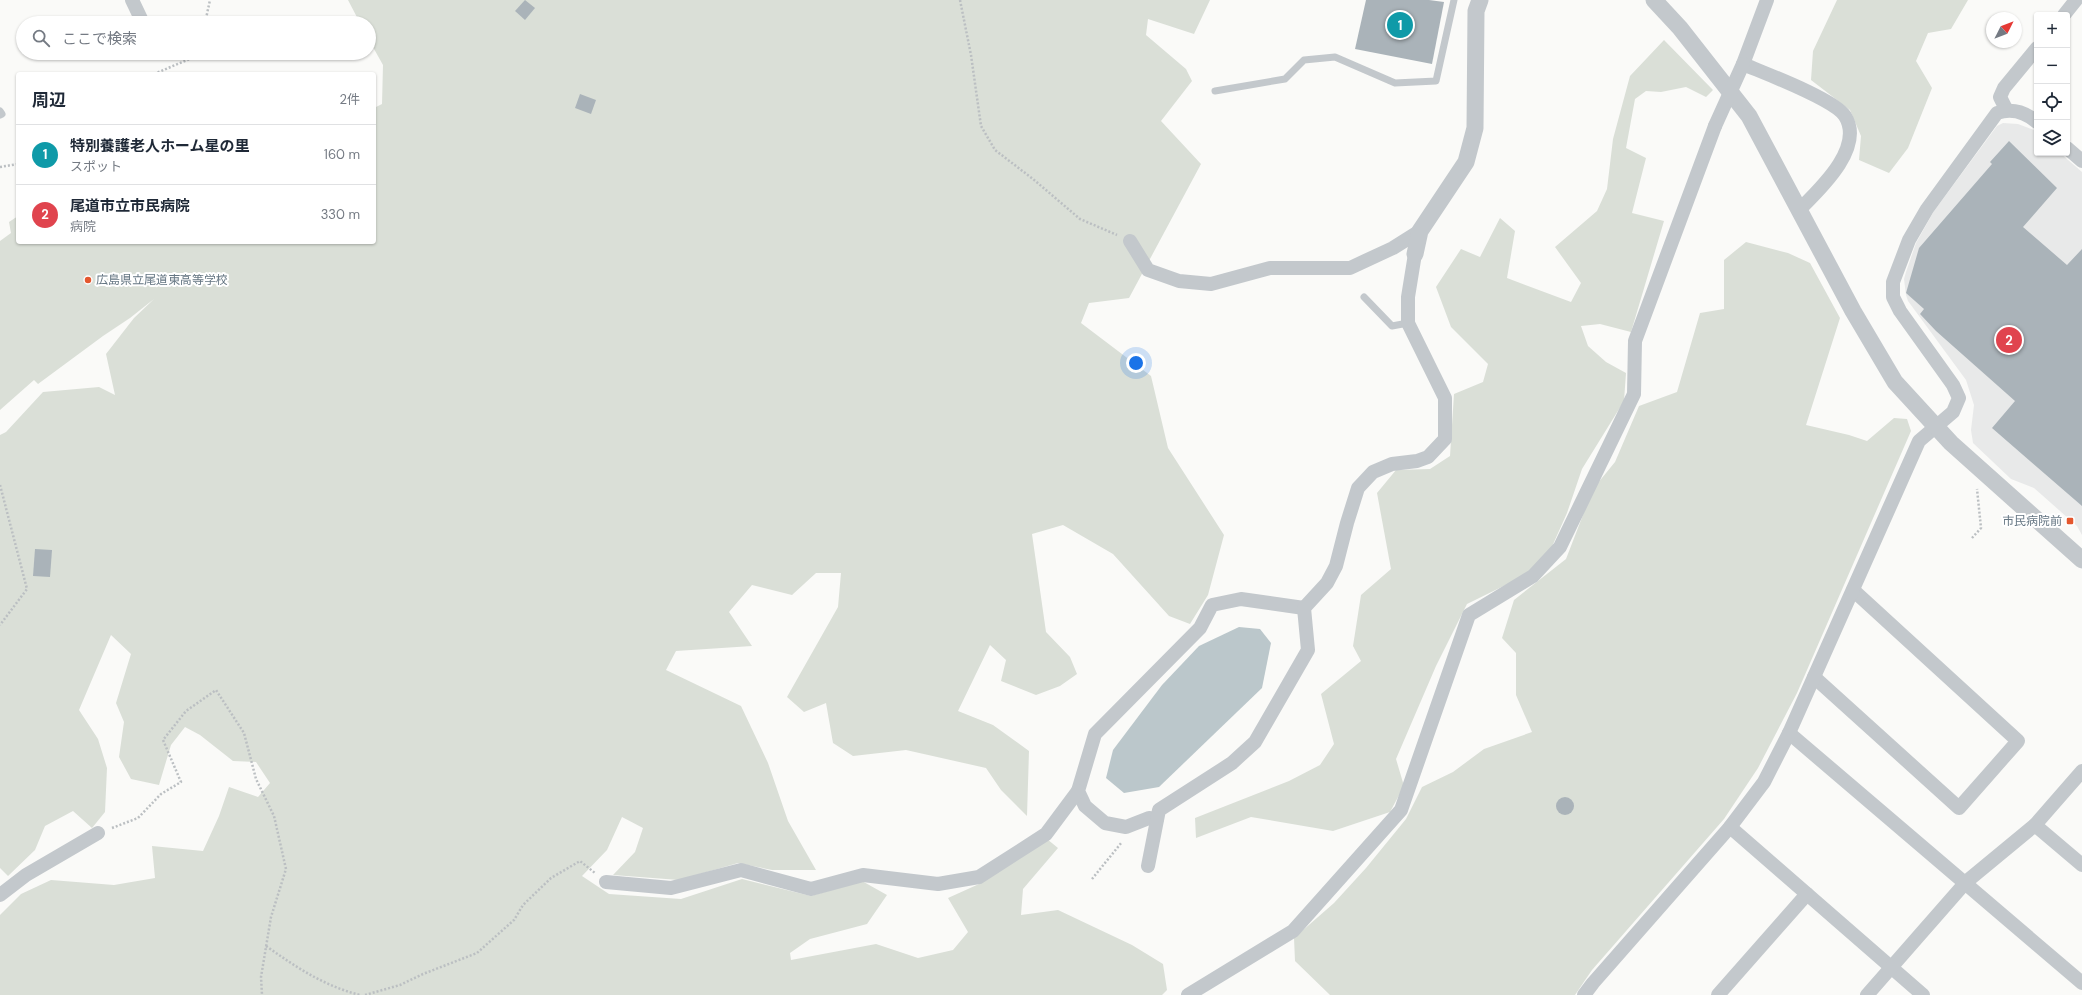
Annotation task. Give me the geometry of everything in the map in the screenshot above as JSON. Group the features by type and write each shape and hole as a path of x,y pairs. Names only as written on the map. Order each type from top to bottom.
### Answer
{"street":[{"path":"132,0 140,16"},
{"path":"1148,866 1159,810 1232,762 1255,742 1308,650 1304,608 1327,583 1336,566 1358,488 1373,472 1392,464 1417,461 1428,457 1444,439 1445,398 1408,324 1408,297 1420,231 1466,162 1475,128 1476,11 1480,0"},
{"path":"1654,0 1680,28 1749,116 1853,311 1895,382 1935,428 1983,474 2082,560"},
{"path":"1188,995 1292,930 1401,810 1469,615 1533,576 1560,547 1634,394 1635,341 1715,126 1743,64 1767,0"},
{"path":"2066,12 2076,0"},
{"path":"2006,109 2000,97 2004,88 2034,52"},
{"path":"1743,64 1824,100 1845,116 1850,132 1847,149 1834,172 1799,210"},
{"path":"1584,995 1730,827 1764,782 1789,733 1920,441 1953,412 1959,398 1953,385 1900,311 1892,297 1893,282 1909,240 1926,209 1996,113 2006,109 2028,114 2035,120"},
{"path":"2070,151 2082,161"},
{"path":"1130,241 1148,270 1179,281 1211,284 1270,268 1350,268 1393,248 1420,231"},
{"path":"1814,677 1959,808 2018,741 1853,590"},
{"path":"606,882 671,888 741,870 811,889 863,875 938,884 979,877 1046,834 1078,791 1095,734 1200,628 1212,605 1241,599 1304,608"},
{"path":"1789,733 1966,882 2082,983"},
{"path":"1867,995 1966,882 2035,825 2082,771"},
{"path":"1078,791 1085,806 1105,823 1126,826 1150,818 1157,819"},
{"path":"2035,825 2082,865"},
{"path":"1730,827 1923,995"},
{"path":"0,895 26,874 98,833"},
{"path":"1718,995 1807,894"}],"lane":[{"path":"1216,91 1285,79 1304,60 1334,57 1395,83 1436,81 1454,0"},
{"path":"0,111 2,114 0,115"},
{"path":"1364,297 1392,326 1408,324"}],"path":[{"path":"207,16 210,0"},
{"path":"960,0 971,55 981,126 995,150 1033,179 1080,219 1130,241"},
{"path":"159,72 186,60"},
{"path":"0,167 16,164"},
{"path":"1972,538 1981,528 1976,481"},
{"path":"0,485 27,589 0,625"},
{"path":"98,833 138,818 161,794 181,782 163,740 186,711 216,690 244,733 256,779 274,816 286,869 271,917 261,977 262,995"},
{"path":"1092,880 1124,840"},
{"path":"365,995 400,985 423,974 477,954 514,920 523,905 551,878 580,861 606,882"},
{"path":"266,946 303,972 341,990 360,995"}],"shaded area":[{"path":"348,0 1210,0 1194,34 1148,19 1146,35 1186,69 1192,81 1161,121 1201,164 1129,298 1089,303 1081,323 1151,376 1168,448 1224,535 1208,595 1190,624 1169,616 1113,554 1063,525 1032,534 1046,632 1070,657 1077,674 1060,686 1036,695 1001,681 1006,660 990,645 958,711 993,725 1029,751 1027,816 1001,790 986,768 906,750 853,756 833,743 826,703 804,712 787,697 838,607 841,573 816,573 792,595 752,585 729,612 752,646 676,651 666,670 741,706 768,763 788,821 816,870 772,870 738,863 679,880 613,875 635,852 643,828 622,817 607,850 582,876 609,894 681,899 742,879 811,896 862,881 887,895 867,924 810,939 790,953 791,960 876,944 918,958 953,950 968,932 948,898 979,884 1047,839 1058,848 1023,889 1021,915 1058,910 1132,945 1163,964 1167,990 1162,995 0,995 0,915 21,894 51,880 114,885 155,878 152,846 203,851 219,816 229,787 258,797 270,783 256,762 233,761 200,735 185,727 171,745 159,785 131,779 119,757 124,722 116,703 131,654 111,635 79,710 98,739 107,768 105,812 92,828 73,811 45,826 35,850 8,876 0,868 0,435 6,432 43,392 99,387 115,395 106,354 134,318 154,299 38,384 34,380 0,410 0,241 11,233 9,222 16,217 16,244 376,244 376,107 382,104 383,65 376,52 376,16 356,16"},
{"path":"1837,0 1968,0 1951,29 1928,33 1916,61 1932,88 1908,148 1889,173 1859,160 1861,136 1850,110 1811,80 1813,51"},
{"path":"1664,40 1713,90 1706,97 1686,87 1661,92 1646,91 1635,99 1626,148 1646,158 1632,213 1664,221 1631,332 1600,324 1581,326 1588,346 1606,362 1626,373 1624,401 1582,469 1567,513 1550,551 1526,575 1467,604 1436,666 1396,759 1404,786 1390,812 1333,831 1251,817 1196,838 1195,818 1289,781 1320,765 1334,744 1321,694 1361,661 1353,646 1361,595 1391,569 1377,493 1396,470 1430,469 1450,456 1454,394 1483,382 1488,364 1451,327 1436,287 1461,249 1480,257 1500,218 1515,231 1507,278 1571,302 1581,283 1555,247 1597,211 1607,189 1613,139 1630,76"},
{"path":"2003,123 2018,124 2034,130 2034,156 2063,156 2082,172 2082,535 2077,526 2034,488 2011,479 1973,443 1971,430 1974,405 1966,380 1908,301 1906,295 1904,279 1916,243 1934,211 1997,126"},
{"path":"1746,242 1788,253 1810,263 1840,318 1806,425 1849,435 1867,441 1894,418 1907,419 1911,431 1797,693 1758,768 1724,819 1592,970 1575,995 1330,995 1295,961 1294,938 1334,903 1366,868 1406,819 1422,787 1453,772 1484,749 1532,732 1516,695 1516,653 1502,638 1514,600 1566,559 1593,489 1615,462 1639,406 1677,392 1700,313 1724,309 1724,260"},
{"path":"1239,627 1260,629 1271,643 1262,688 1159,787 1124,793 1106,778 1113,750 1162,685 1199,646"}],"building":[{"path":"525,0 535,8 525,20 515,11"},
{"path":"1366,0 1429,0 1444,2 1432,64 1355,49"},
{"path":"580,94 596,100 591,114 575,108"},
{"path":"2009,141 2057,188 2023,227 2067,265 2082,249 2082,506 1992,428 2015,401 1936,331 1920,314 1924,309 1906,293 1919,248 1992,164 1990,162"},
{"path":"35,549 52,550 50,577 33,576"},
{"path":"1565,797 1571,800 1574,806 1571,812 1565,815 1559,812 1556,806 1559,800"}],"place":[{"name":"特別養護老人ホーム星の里","path":"1400,25"},
{"name":"広島県立尾道東高等学校","path":"88,280"},
{"name":"尾道市立市民病院","path":"2009,340"},
{"name":"市民病院前","path":"2070,521"}]}
